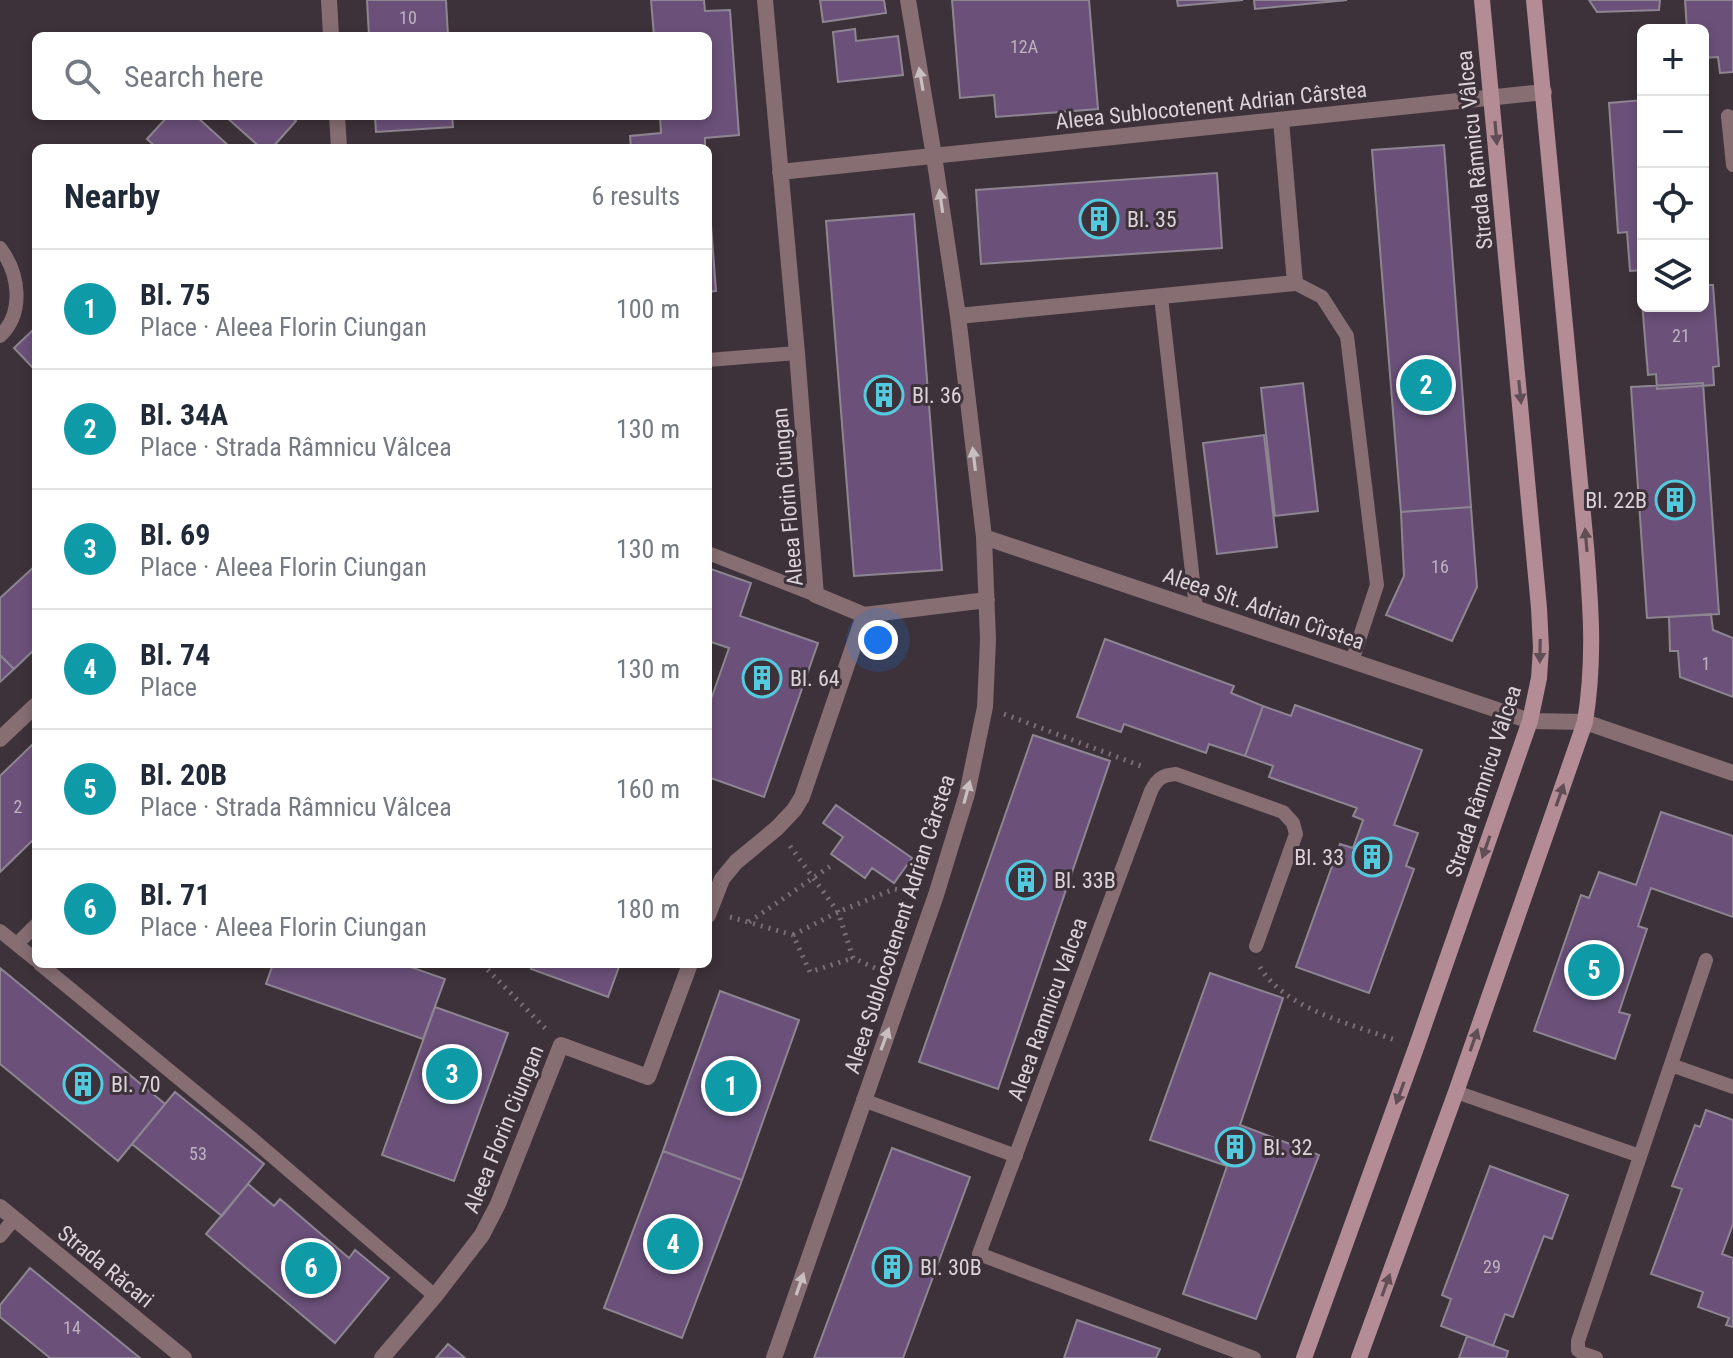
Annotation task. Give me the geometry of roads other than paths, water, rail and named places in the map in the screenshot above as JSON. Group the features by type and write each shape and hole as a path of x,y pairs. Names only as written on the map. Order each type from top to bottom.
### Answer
{"street":[{"path":"329,0 331,32"},
{"name":"Aleea Florin Ciungan","path":"765,0 816,595 864,615"},
{"name":"Aleea Sublocotenent Adrian Cârstea","path":"774,1358 936,895 967,794 985,707 988,640 984,537 958,316 908,0"},
{"name":"Strada Râmnicu Vâlcea","path":"1304,1358 1530,721 1539,678 1539,608 1482,0"},
{"path":"1359,1358 1585,722 1592,670 1591,608 1534,0"},
{"name":"Aleea Sublocotenent Adrian Cârstea","path":"780,172 1544,92"},
{"path":"337,120 339,144"},
{"path":"958,316 1295,283 1281,120"},
{"name":"Aleea Slt. Adrian Cîrstea","path":"984,537 1530,721 1585,722 1733,773"},
{"path":"712,905 722,879 736,862 777,828 802,797 864,615 987,600"},
{"path":"0,739 32,709"},
{"name":"Aleea Florin Ciungan","path":"382,1358 482,1235 498,1204 561,1045 648,1077 689,968"},
{"name":"Strada Răcari","path":"0,1207 184,1358"}],"lane":[{"path":"1728,116 1733,165"},
{"path":"0,248 12,271 16,311 0,336"},
{"path":"1295,283 1322,297 1347,336 1377,585 1352,661"},
{"path":"1161,297 1196,608"},
{"path":"712,360 797,353"},
{"path":"712,555 816,595"},
{"name":"Aleea Ramnicu Valcea","path":"1254,1358 979,1254 1151,791 1164,775 1176,774 1283,812 1293,823 1296,834 1256,946"},
{"path":"17,944 32,929"},
{"path":"0,931 32,957"},
{"path":"1596,1358 1578,1350 1578,1341 1706,960"},
{"path":"45,968 250,1137 435,1296"},
{"path":"1671,1065 1733,1087"},
{"path":"1456,1092 1640,1156"},
{"path":"863,1100 1016,1156"},
{"path":"0,1236 14,1219"}],"place":[{"name":"Bl. 35","path":"1099,219"},
{"name":"Bl. 34A","path":"1426,385"},
{"name":"Bl. 36","path":"884,395"},
{"name":"Bl. 22B","path":"1675,500"},
{"name":"Bl. 64","path":"762,678"},
{"name":"Bl. 33","path":"1372,857"},
{"name":"Bl. 33B","path":"1026,880"},
{"name":"Bl. 20B","path":"1594,970"},
{"name":"Bl. 69","path":"452,1074"},
{"name":"Bl. 70","path":"83,1084"},
{"name":"Bl. 75","path":"731,1086"},
{"name":"Bl. 32","path":"1235,1147"},
{"name":"Bl. 74","path":"673,1244"},
{"name":"Bl. 30B","path":"892,1267"},
{"name":"Bl. 71","path":"311,1268"}]}
